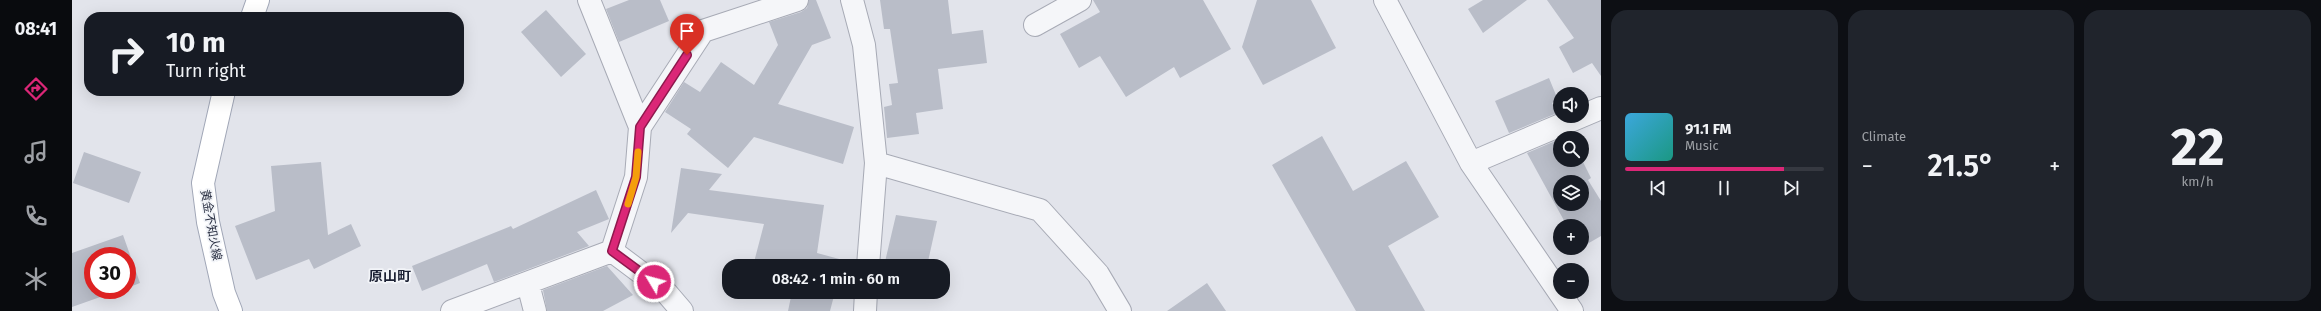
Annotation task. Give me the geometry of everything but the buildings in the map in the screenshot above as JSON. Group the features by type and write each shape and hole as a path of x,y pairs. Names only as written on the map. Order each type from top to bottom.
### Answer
{"main road":[{"path":"254,12 258,0"},
{"name":"黄金不知火線","path":"223,96 203,183 208,222 224,293 231,311"}],"street":[{"path":"589,0 640,127 636,177 612,251"},
{"path":"640,127 703,31 797,0"},
{"path":"852,0 864,45 876,163 869,259"},
{"path":"1035,25 1080,0"},
{"path":"1385,0 1471,162 1572,311"},
{"path":"1589,113 1601,108"},
{"path":"1471,162 1565,123"},
{"path":"876,163 1040,210 1098,274 1120,311"},
{"path":"452,311 528,284 612,251"},
{"path":"612,251 664,290 682,311"},
{"path":"528,284 535,311"},
{"path":"865,311 866,299"}],"slow traffic":[{"path":"628,204 636,177 638,152"}],"district":[{"name":"原山町","path":"390,276"}],"route":[{"path":"654,282 612,251 636,177 640,127 687,55"}]}
